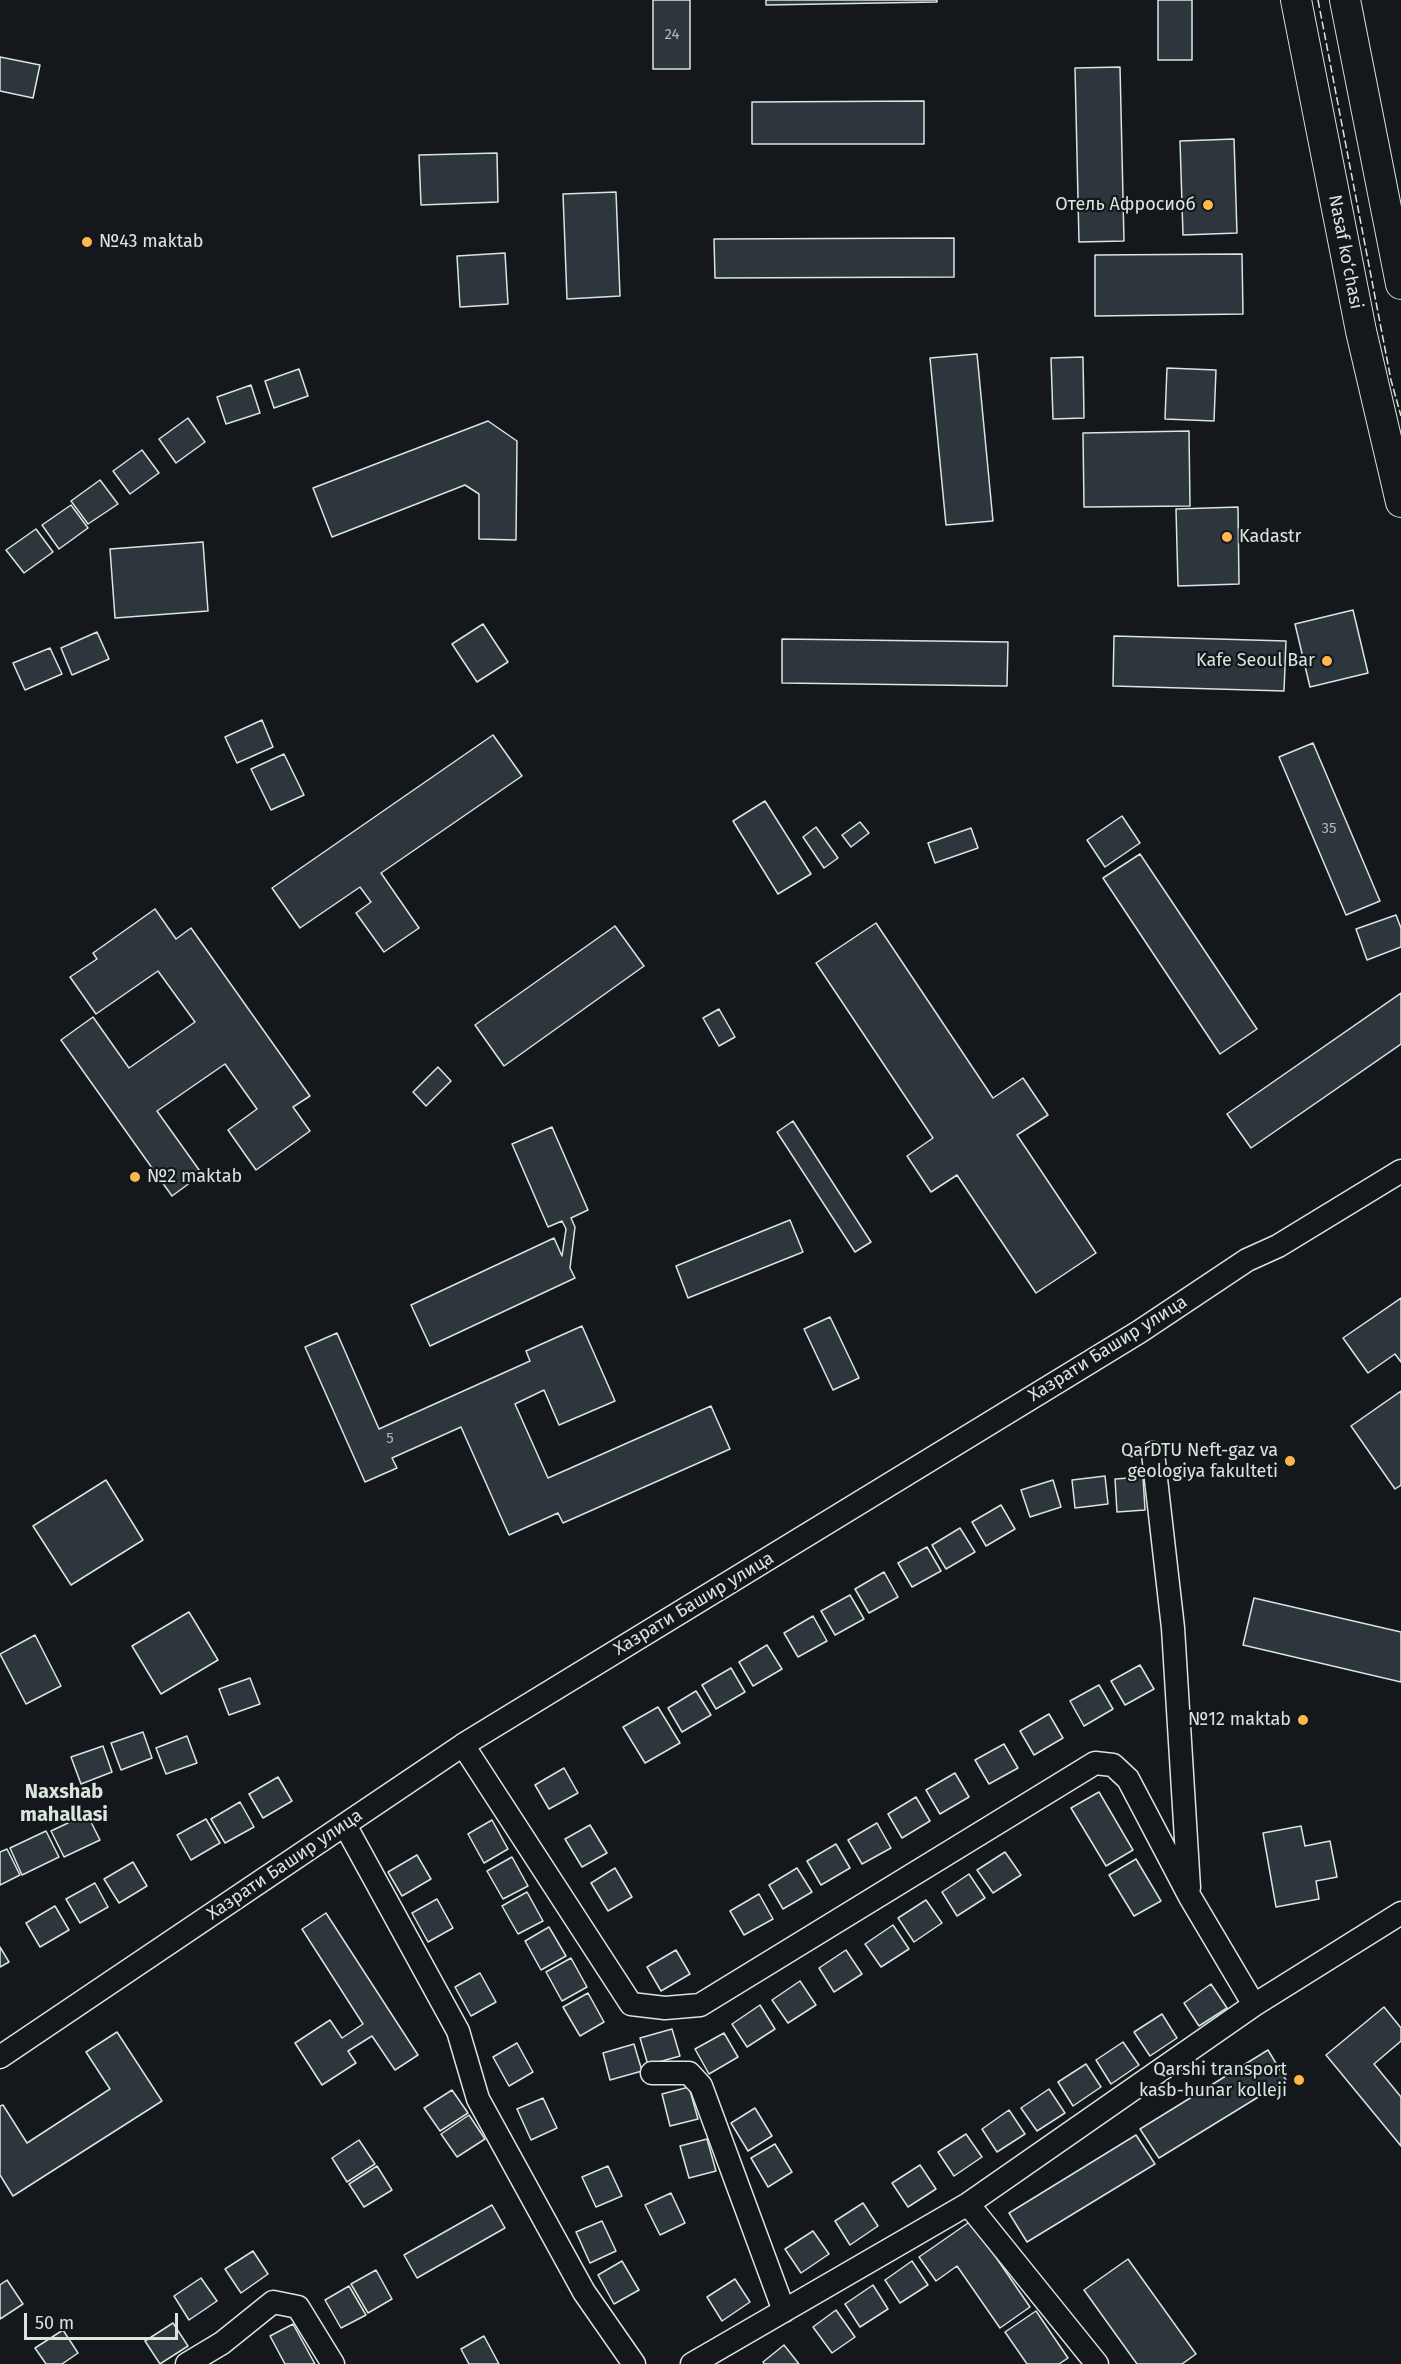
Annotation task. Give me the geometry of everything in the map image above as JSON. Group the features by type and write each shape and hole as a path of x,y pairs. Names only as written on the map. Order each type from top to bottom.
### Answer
{"main road":[{"name":"Nasaf ko‘chasi","path":"1296,0 1361,331 1401,502"},
{"path":"1345,0 1401,284"}],"street":[{"name":"Хазрати Башир улица","path":"0,2056 463,1745 1138,1332 1248,1260 1278,1246 1401,1171"},
{"path":"1153,1453 1173,1628 1190,1897"},
{"path":"463,1745 631,2004 665,2008 700,2005 1095,1763 1113,1765 1128,1779 1190,1897 1254,2005"},
{"path":"345,1825 458,2031 478,2099 584,2292 634,2364"},
{"path":"692,2364 968,2204 1254,2005 1401,1913"},
{"path":"652,2073 689,2073 701,2086 784,2311"},
{"path":"968,2204 1097,2364"},
{"path":"187,2364 222,2343 273,2302 298,2307 333,2364"}],"building":[{"path":"653,0 690,0 690,69 653,69"},
{"path":"766,0 937,0 937,2 766,5"},
{"path":"1158,0 1192,0 1192,60 1158,60"},
{"path":"0,57 40,65 33,98 0,91"},
{"path":"1120,67 1124,241 1079,242 1075,68"},
{"path":"924,101 924,144 752,144 752,102"},
{"path":"1234,139 1237,233 1183,235 1180,141"},
{"path":"497,153 498,202 421,205 419,155"},
{"path":"616,192 620,296 567,299 563,194"},
{"path":"954,238 954,277 715,278 714,239"},
{"path":"505,253 508,304 460,307 457,256"},
{"path":"1242,254 1243,314 1095,316 1095,255"},
{"path":"977,354 993,521 946,525 930,358"},
{"path":"1083,357 1084,418 1053,419 1051,358"},
{"path":"1167,368 1216,370 1214,421 1165,419"},
{"path":"299,369 308,396 274,408 265,381"},
{"path":"251,385 260,413 226,424 217,397"},
{"path":"188,418 205,442 176,463 159,439"},
{"path":"488,421 517,441 516,540 479,539 479,494 465,485 332,537 313,488"},
{"path":"1189,431 1190,506 1084,507 1083,433"},
{"path":"142,450 159,473 130,494 113,471"},
{"path":"100,480 118,504 88,524 71,501"},
{"path":"71,505 88,528 59,549 42,525"},
{"path":"1238,507 1239,584 1178,586 1176,509"},
{"path":"36,529 53,552 24,573 6,550"},
{"path":"203,542 208,611 115,618 110,549"},
{"path":"1353,610 1368,673 1310,687 1295,624"},
{"path":"483,624 508,662 477,682 452,644"},
{"path":"97,632 109,659 72,675 61,648"},
{"path":"1114,636 1286,641 1284,691 1113,686"},
{"path":"782,639 1008,642 1007,686 782,683"},
{"path":"50,648 62,674 25,690 13,663"},
{"path":"262,720 273,747 237,763 225,737"},
{"path":"493,735 522,776 381,873 419,928 384,952 356,913 371,902 360,887 300,928 272,888"},
{"path":"1313,743 1380,901 1346,915 1279,757"},
{"path":"284,754 304,795 271,810 251,769"},
{"path":"765,801 811,874 778,894 733,821"},
{"path":"1122,816 1140,843 1105,867 1087,840"},
{"path":"860,822 869,833 851,847 842,835"},
{"path":"816,827 838,858 824,868 803,837"},
{"path":"971,828 978,848 935,863 928,843"},
{"path":"1140,854 1257,1029 1220,1054 1103,878"},
{"path":"155,909 176,939 191,928 310,1096 293,1107 310,1131 256,1170 228,1130 257,1109 225,1064 157,1111 202,1174 172,1196 61,1040 93,1017 129,1068 195,1022 158,971 96,1014 70,977 97,959 93,953"},
{"path":"1396,915 1401,928 1401,947 1367,960 1356,929"},
{"path":"876,923 993,1098 1023,1078 1048,1115 1017,1135 1096,1253 1036,1293 957,1175 931,1192 907,1156 933,1138 816,963"},
{"path":"615,926 644,966 504,1066 475,1025"},
{"path":"1401,993 1401,1044 1251,1148 1227,1114"},
{"path":"719,1009 735,1037 719,1046 703,1018"},
{"path":"438,1067 451,1081 426,1106 413,1092"},
{"path":"793,1121 871,1242 855,1252 777,1132"},
{"path":"552,1127 588,1210 571,1218 575,1227 570,1268 575,1278 430,1346 411,1305 554,1238 562,1256 566,1229 562,1221 548,1227 512,1144"},
{"path":"790,1220 803,1252 688,1298 676,1266"},
{"path":"1401,1298 1401,1362 1395,1354 1368,1373 1343,1338"},
{"path":"830,1317 859,1378 833,1390 804,1329"},
{"path":"582,1326 615,1401 559,1425 544,1390 515,1404 548,1478 711,1406 730,1449 563,1523 558,1513 509,1535 461,1427 392,1458 397,1468 365,1482 305,1347 337,1333 379,1429 530,1361 526,1351"},
{"path":"1401,1391 1401,1485 1395,1489 1351,1426"},
{"path":"1105,1476 1108,1504 1075,1508 1072,1480"},
{"path":"1143,1477 1145,1510 1117,1512 1115,1479"},
{"path":"106,1480 143,1540 71,1585 33,1526"},
{"path":"1053,1480 1061,1507 1030,1517 1021,1490"},
{"path":"1001,1505 1015,1529 986,1546 972,1522"},
{"path":"960,1528 975,1552 946,1569 932,1545"},
{"path":"927,1547 941,1571 912,1587 898,1563"},
{"path":"884,1572 898,1597 869,1613 855,1589"},
{"path":"850,1595 864,1619 835,1635 821,1611"},
{"path":"1254,1598 1401,1632 1401,1682 1243,1645"},
{"path":"189,1612 218,1660 161,1694 132,1646"},
{"path":"813,1616 827,1641 798,1657 784,1633"},
{"path":"35,1635 61,1686 26,1704 0,1654"},
{"path":"767,1645 782,1669 753,1686 739,1662"},
{"path":"1140,1665 1154,1689 1125,1705 1111,1681"},
{"path":"731,1668 745,1692 716,1709 702,1685"},
{"path":"250,1678 260,1704 229,1715 219,1689"},
{"path":"1099,1685 1113,1709 1084,1726 1070,1701"},
{"path":"696,1691 711,1715 682,1732 668,1708"},
{"path":"658,1707 680,1743 645,1763 623,1727"},
{"path":"1049,1714 1063,1738 1034,1755 1020,1731"},
{"path":"143,1732 152,1758 121,1770 111,1743"},
{"path":"187,1736 197,1763 166,1774 156,1748"},
{"path":"1004,1744 1018,1768 989,1784 975,1760"},
{"path":"103,1746 112,1772 81,1784 71,1757"},
{"path":"564,1768 578,1793 549,1809 535,1785"},
{"path":"955,1773 969,1797 940,1814 926,1790"},
{"path":"278,1777 292,1801 263,1818 249,1794"},
{"path":"1099,1792 1133,1850 1106,1866 1071,1808"},
{"path":"916,1797 930,1821 902,1838 888,1814"},
{"path":"240,1802 254,1827 225,1843 211,1819"},
{"path":"87,1814 100,1840 64,1857 51,1831"},
{"path":"206,1819 220,1843 191,1860 177,1835"},
{"path":"492,1820 508,1849 484,1863 468,1834"},
{"path":"877,1823 891,1848 862,1864 848,1840"},
{"path":"590,1825 607,1853 582,1867 565,1839"},
{"path":"1301,1826 1305,1846 1330,1841 1337,1877 1316,1881 1319,1899 1276,1907 1263,1833"},
{"path":"46,1831 59,1857 22,1875 10,1848"},
{"path":"836,1844 850,1868 821,1885 807,1861"},
{"path":"7,1849 20,1875 0,1885 0,1852"},
{"path":"1005,1852 1021,1875 993,1893 977,1870"},
{"path":"417,1855 431,1879 402,1896 388,1872"},
{"path":"512,1857 528,1886 503,1899 487,1871"},
{"path":"1136,1859 1161,1901 1134,1916 1109,1875"},
{"path":"133,1862 147,1886 119,1903 104,1879"},
{"path":"615,1868 632,1897 608,1911 591,1883"},
{"path":"797,1868 812,1892 783,1909 769,1885"},
{"path":"969,1874 985,1898 957,1916 942,1892"},
{"path":"95,1883 108,1907 80,1923 66,1899"},
{"path":"527,1892 543,1921 518,1934 502,1906"},
{"path":"759,1894 773,1919 744,1935 730,1911"},
{"path":"437,1899 453,1928 428,1942 412,1913"},
{"path":"926,1900 942,1923 914,1942 898,1918"},
{"path":"55,1906 69,1930 40,1947 26,1923"},
{"path":"326,1913 418,2055 395,2070 372,2036 348,2051 356,2063 322,2085 295,2043 330,2020 342,2038 363,2024 302,1929"},
{"path":"893,1925 909,1949 881,1967 865,1944"},
{"path":"549,1927 566,1956 541,1970 525,1941"},
{"path":"0,1947 9,1962 0,1967"},
{"path":"676,1950 690,1974 661,1991 647,1967"},
{"path":"846,1950 862,1974 834,1992 819,1968"},
{"path":"571,1958 587,1987 562,2001 546,1972"},
{"path":"480,1973 496,2002 471,2016 455,1987"},
{"path":"800,1981 816,2005 788,2023 772,2000"},
{"path":"1211,1984 1227,2008 1199,2026 1184,2003"},
{"path":"588,1993 604,2022 580,2036 563,2007"},
{"path":"760,2005 775,2029 747,2047 732,2024"},
{"path":"1384,2007 1401,2028 1401,2041 1374,2064 1401,2097 1401,2146 1326,2055"},
{"path":"1162,2014 1177,2038 1150,2056 1134,2032"},
{"path":"672,2029 680,2056 648,2065 640,2038"},
{"path":"117,2032 162,2101 13,2196 0,2175 0,2106 3,2105 27,2143 110,2089 86,2052"},
{"path":"724,2033 738,2057 709,2074 695,2049"},
{"path":"1123,2042 1139,2065 1111,2084 1096,2060"},
{"path":"517,2043 533,2072 509,2086 493,2057"},
{"path":"634,2044 642,2071 610,2080 603,2053"},
{"path":"1268,2050 1286,2080 1159,2158 1140,2129"},
{"path":"1086,2064 1101,2087 1073,2106 1058,2082"},
{"path":"689,2087 698,2119 670,2126 662,2094"},
{"path":"1049,2089 1065,2113 1037,2131 1021,2108"},
{"path":"452,2090 468,2113 440,2131 424,2108"},
{"path":"543,2098 557,2128 531,2140 517,2109"},
{"path":"755,2108 772,2136 748,2151 731,2123"},
{"path":"1009,2110 1025,2134 997,2152 982,2129"},
{"path":"469,2115 485,2139 457,2157 441,2134"},
{"path":"966,2134 982,2157 954,2176 938,2152"},
{"path":"1136,2135 1155,2164 1027,2242 1009,2213"},
{"path":"707,2139 716,2171 689,2178 680,2146"},
{"path":"359,2140 375,2164 347,2182 332,2158"},
{"path":"775,2144 792,2172 768,2187 751,2158"},
{"path":"920,2165 936,2189 908,2207 892,2183"},
{"path":"377,2166 392,2190 364,2207 349,2184"},
{"path":"608,2166 622,2196 596,2207 582,2177"},
{"path":"671,2193 685,2223 660,2235 645,2205"},
{"path":"863,2203 878,2226 850,2245 835,2221"},
{"path":"492,2205 505,2228 417,2278 404,2255"},
{"path":"602,2221 616,2251 590,2263 576,2232"},
{"path":"971,2221 1030,2307 1000,2328 957,2266 936,2281 919,2257"},
{"path":"813,2231 829,2254 801,2273 785,2249"},
{"path":"253,2251 268,2274 241,2293 225,2269"},
{"path":"1128,2259 1196,2354 1182,2364 1137,2364 1084,2290"},
{"path":"622,2261 639,2290 614,2304 598,2275"},
{"path":"912,2261 928,2285 900,2303 885,2280"},
{"path":"376,2270 392,2299 368,2313 351,2284"},
{"path":"201,2278 217,2301 189,2320 174,2296"},
{"path":"735,2279 750,2302 722,2321 707,2297"},
{"path":"7,2280 23,2304 0,2319 0,2285"},
{"path":"873,2285 888,2309 860,2327 845,2304"},
{"path":"349,2286 366,2315 341,2328 325,2300"},
{"path":"836,2310 855,2337 832,2353 813,2327"},
{"path":"1036,2311 1068,2358 1059,2364 1027,2364 1005,2332"},
{"path":"173,2323 188,2346 160,2364 145,2341"},
{"path":"293,2324 315,2364 285,2364 270,2336"},
{"path":"63,2330 78,2353 62,2364 46,2364 35,2348"},
{"path":"484,2336 499,2364 469,2364 461,2349"},
{"path":"784,2345 799,2364 764,2364 763,2362"}],"fence":[{"path":"1318,0 1391,380 1401,416"}],"place":[{"name":"Отель Афросиоб","path":"1208,205"},
{"name":"№43 maktab","path":"87,242"},
{"name":"Kadastr","path":"1227,537"},
{"name":"Kafe Seoul Bar","path":"1327,661"},
{"name":"№2 maktab","path":"135,1177"},
{"name":"QarDTU Neft-gaz va geologiya fakulteti","path":"1290,1461"},
{"name":"№12 maktab","path":"1303,1720"},
{"name":"Qarshi transport kasb-hunar kolleji","path":"1299,2080"}],"district":[{"name":"Naxshab mahallasi","path":"64,1804"}]}
